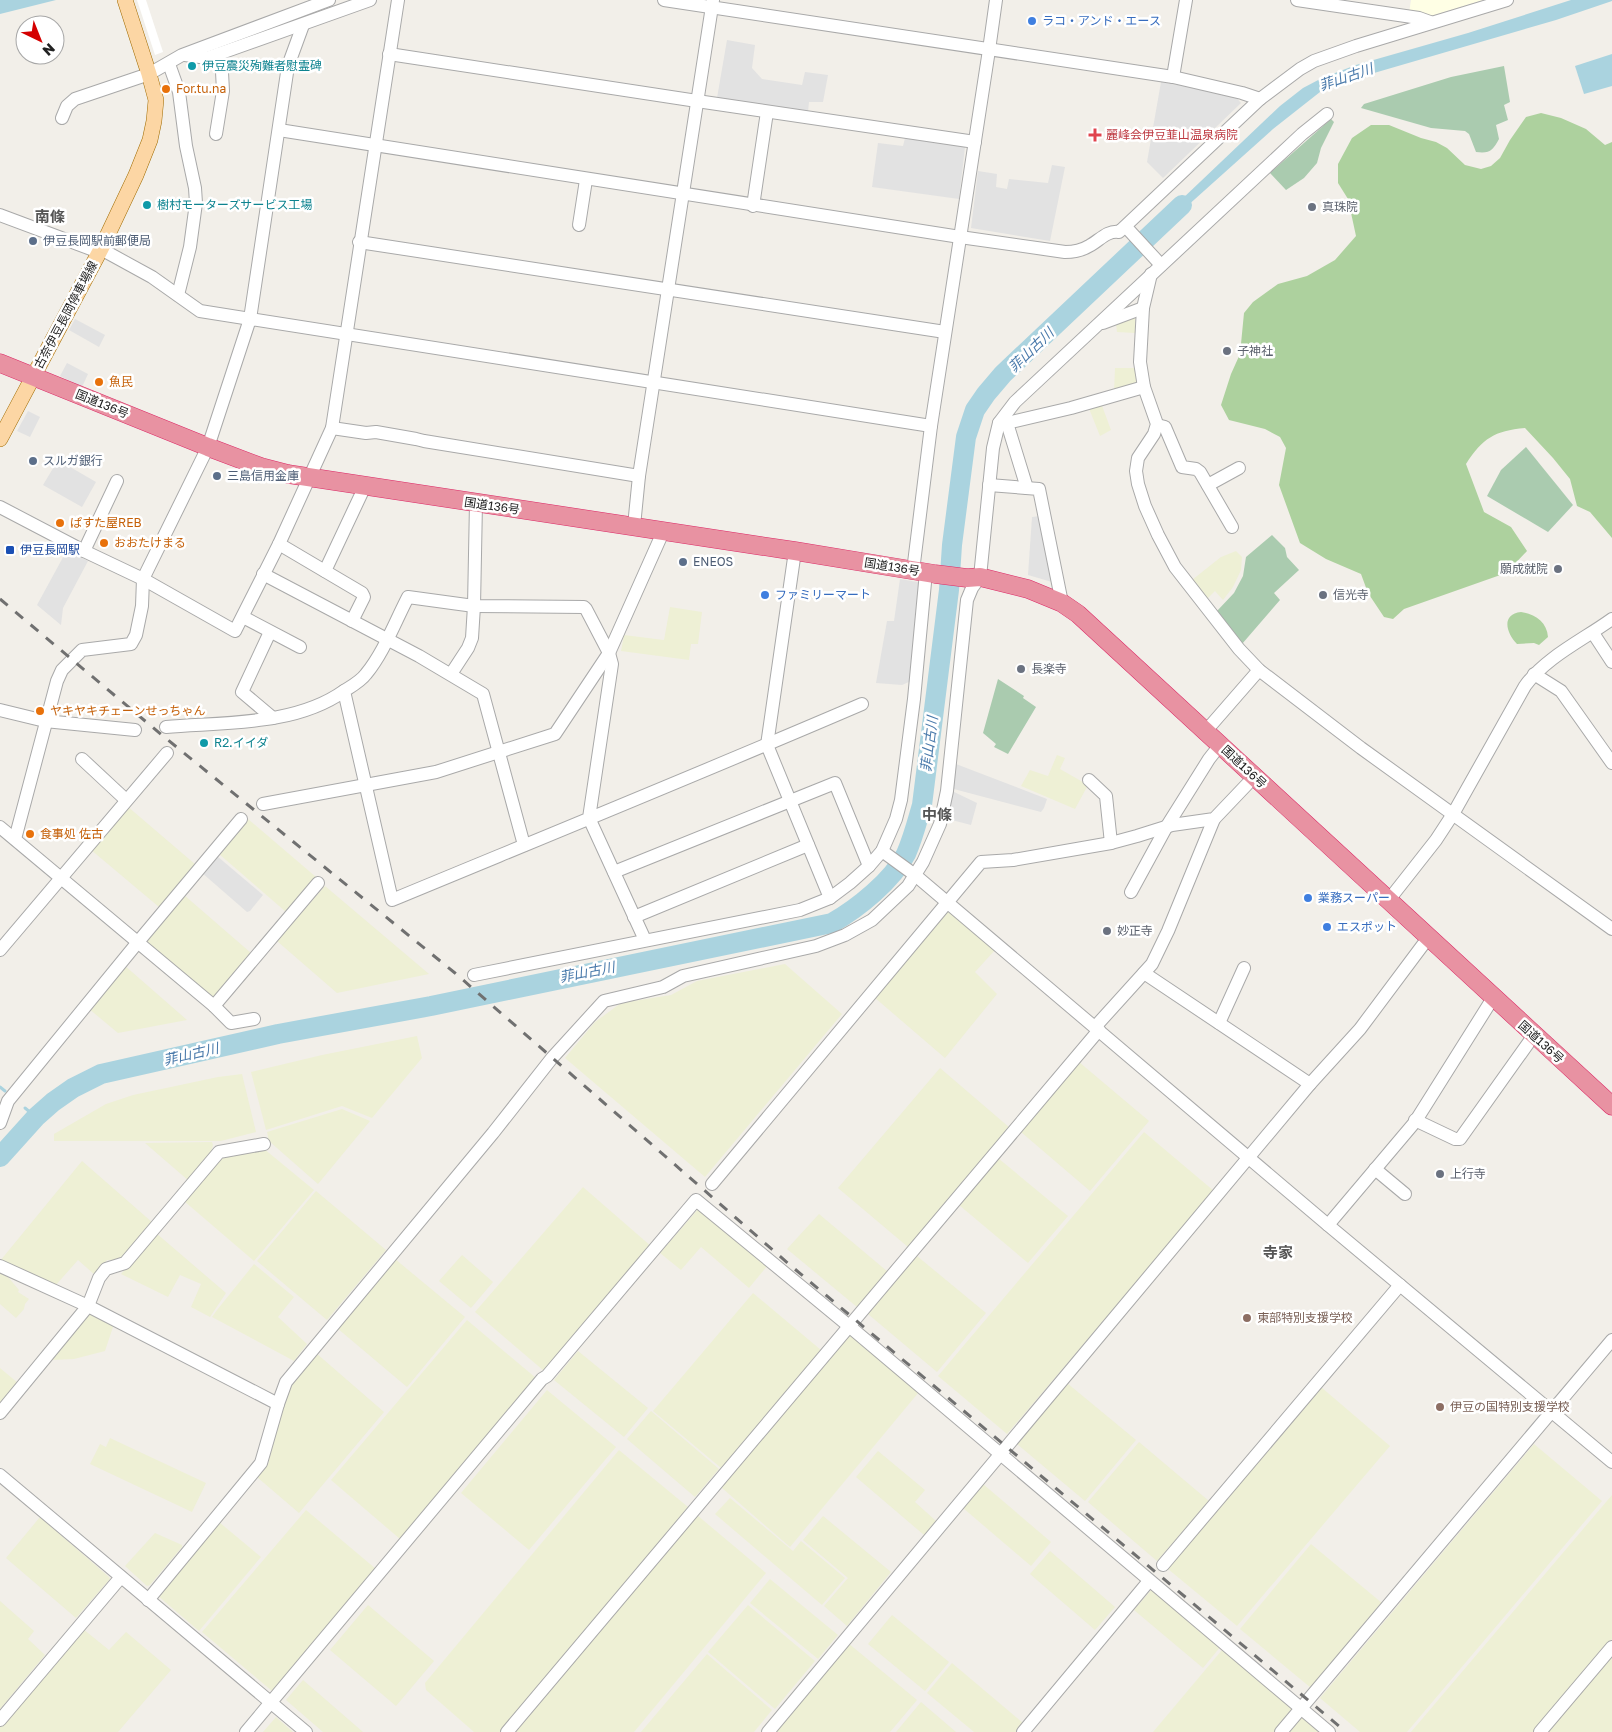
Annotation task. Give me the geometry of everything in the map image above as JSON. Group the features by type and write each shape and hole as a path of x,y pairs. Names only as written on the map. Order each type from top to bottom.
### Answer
{"highway":[{"name":"国道136号","path":"0,363 261,467 310,478 634,526 925,572 973,577 1028,589 1062,603 1078,614 1612,1106"}],"main road":[{"name":"古奈伊豆長岡停車場線","path":"0,439 100,251 136,175 150,140 156,100 125,0"}],"street":[{"path":"62,118 67,106 75,99 149,74 182,55 329,0"},
{"path":"182,55 207,58 370,0"},
{"path":"0,507 84,551 143,579 235,631 279,544 332,428 398,0"},
{"path":"664,0 713,4 990,50 1174,78 1242,93 1260,99"},
{"path":"474,975 800,910 830,898 850,883 884,852 901,800 914,699 925,572 931,426 990,50 996,0"},
{"path":"1174,78 1186,0"},
{"path":"1297,0 1325,2 1419,18 1430,22"},
{"path":"279,130 375,147 753,206 1065,252 1077,251 1088,247 1109,232 1118,232 1126,227 1260,99 1288,77 1314,62 1356,46 1507,0"},
{"path":"634,526 639,476 713,4"},
{"path":"15,839 45,721 62,670 82,650 131,644 136,635 142,606 143,579 208,447 250,318 288,66 303,25"},
{"path":"216,134 224,91 218,54"},
{"path":"389,54 975,142"},
{"path":"169,64 179,92 196,203 190,247 178,295"},
{"path":"753,206 767,112"},
{"path":"148,1600 261,1463 286,1382 552,1058 604,1001 663,987 683,976 816,946 838,938 872,920 896,898 923,862 940,824 946,791 968,594 973,577 989,485 993,448 1003,423 1015,402 1151,274 1159,262 1327,114"},
{"path":"579,225 586,180"},
{"path":"0,215 100,251 152,277 200,312 250,318 346,335 931,426"},
{"path":"1126,227 1159,262"},
{"path":"360,242 945,332"},
{"path":"1151,274 1143,308 1140,362 1144,387 1157,425 1154,434 1140,454 1136,464 1138,484 1146,506 1158,535 1175,567 1239,649 1259,670 1361,748 1612,929"},
{"path":"1096,326 1143,308"},
{"path":"1003,423 1071,408 1144,387"},
{"path":"1003,423 1027,488"},
{"path":"1157,425 1165,427 1182,467 1198,470 1232,527"},
{"path":"332,428 366,433 376,432 424,442 639,476"},
{"path":"1208,486 1239,468"},
{"path":"84,551 117,481"},
{"path":"989,485 1039,489 1062,603"},
{"path":"325,570 365,486"},
{"path":"451,674 471,642 474,606 476,503"},
{"path":"263,804 436,772 555,734 609,653 663,532"},
{"path":"279,544 363,594 364,597 352,621"},
{"path":"795,551 767,745 830,898"},
{"path":"263,574 451,674 483,694 524,845"},
{"path":"166,727 273,718 317,707 332,699 366,674 387,640 408,597 474,606 584,607 609,653 612,664 589,818 645,940"},
{"path":"243,618 300,646"},
{"path":"1388,901 1436,840 1453,814 1525,686 1534,674 1612,619"},
{"path":"270,632 242,692 273,718"},
{"path":"1593,633 1612,662"},
{"path":"1205,732 1259,670"},
{"path":"1534,674 1561,691 1612,763"},
{"path":"344,691 392,900 862,704"},
{"path":"0,710 45,721 135,730"},
{"path":"1131,892 1167,826 1209,759 1220,746"},
{"path":"0,950 166,753"},
{"path":"82,759 126,800"},
{"path":"508,1732 1152,964 1168,931 1214,818 1254,777"},
{"path":"1088,780 1106,796 1111,842"},
{"path":"614,872 835,783 869,866"},
{"path":"712,1184 982,862 1023,858 1111,842 1167,826 1214,818"},
{"path":"0,1123 4,1098 241,819"},
{"path":"0,827 232,1023 254,1019"},
{"path":"634,917 808,845"},
{"path":"884,852 914,874 1400,1286 1612,1462"},
{"path":"214,1006 318,883"},
{"path":"768,1732 1310,1084 1360,1029 1428,938"},
{"path":"1219,1023 1244,968"},
{"path":"1144,973 1310,1084"},
{"path":"1328,1225 1415,1120 1493,998"},
{"path":"1415,1120 1455,1139 1460,1139 1534,1035"},
{"path":"0,1412 88,1306 106,1269 124,1263 219,1152 264,1144"},
{"path":"1375,1169 1405,1194"},
{"path":"246,1732 542,1379 547,1376 696,1200 1329,1732"},
{"path":"0,1266 88,1306 278,1404"},
{"path":"1163,1565 1400,1286"},
{"path":"1281,1732 1612,1340"},
{"path":"0,1475 306,1732"},
{"path":"0,1720 121,1577"},
{"path":"1023,1732 1149,1581"},
{"path":"1540,1732 1612,1647"}],"shaded area":[{"path":"1411,0 1483,0 1431,16 1409,13"},
{"path":"727,40 755,45 752,68 762,79 802,85 805,72 828,75 823,102 809,102 808,112 717,98"},
{"path":"1504,66 1510,102 1504,105 1508,120 1496,125 1499,139 1488,152 1476,152 1469,134 1465,131 1431,128 1361,108 1364,104 1451,77"},
{"path":"1161,82 1234,95 1241,103 1163,178 1147,162"},
{"path":"1331,119 1334,122 1321,148 1317,163 1304,178 1286,190 1270,173"},
{"path":"905,138 965,147 959,199 872,187 878,143 903,146"},
{"path":"1052,165 1065,167 1050,241 971,228 978,171 997,174 996,187 1007,189 1009,179 1048,183"},
{"path":"1135,317 1135,333 1117,332 1116,323"},
{"path":"75,319 105,335 99,347 69,330"},
{"path":"67,363 88,374 82,387 60,376"},
{"path":"1115,368 1136,368 1137,384 1114,392"},
{"path":"1101,403 1111,430 1100,436 1088,406"},
{"path":"28,411 40,417 30,437 17,431"},
{"path":"1526,447 1573,505 1548,532 1487,496 1501,470"},
{"path":"58,460 96,482 82,507 43,485"},
{"path":"1040,516 1052,582 1028,575 1032,517"},
{"path":"1272,535 1285,548 1287,557 1299,570 1274,593 1280,600 1242,644 1217,611 1234,593 1243,576 1246,557"},
{"path":"67,550 88,561 63,608 61,625 37,605"},
{"path":"1236,551 1242,557 1241,570 1233,587 1223,600 1215,591 1207,599 1192,580 1221,557"},
{"path":"900,579 923,583 911,681 902,685 876,683 887,621 894,621"},
{"path":"670,607 702,612 698,644 691,644 689,660 621,651 624,635 664,640"},
{"path":"998,679 1024,696 1023,698 1036,707 1008,754 994,747 996,744 983,733"},
{"path":"1057,755 1065,758 1060,769 1088,785 1075,809 1021,786 1030,770 1048,776"},
{"path":"956,764 1047,799 1044,808 1041,812 950,788"},
{"path":"950,790 977,803 971,825 944,818"},
{"path":"127,806 196,865 159,907 90,849"},
{"path":"248,819 316,877 286,912 219,854"},
{"path":"217,856 263,895 250,911 247,912 201,872"},
{"path":"325,886 429,974 337,993 277,941"},
{"path":"184,895 251,953 213,998 145,940"},
{"path":"948,909 995,950 975,972 997,994 945,1058 874,997"},
{"path":"785,964 842,1014 705,1177 565,1058 595,1022 621,1003 671,995 697,981"},
{"path":"124,965 187,1020 118,1033 88,1008"},
{"path":"417,1036 422,1058 372,1118 342,1106 266,1130 251,1072 322,1055"},
{"path":"1079,1062 1149,1121 1090,1191 1021,1132"},
{"path":"940,1068 1010,1128 908,1247 838,1188"},
{"path":"242,1074 256,1132 221,1141 54,1141 54,1134 106,1104 133,1095 218,1077"},
{"path":"342,1109 370,1121 318,1184 269,1141 267,1132"},
{"path":"1144,1132 1214,1191 1007,1434 938,1376"},
{"path":"212,1142 211,1152 189,1181 145,1143"},
{"path":"263,1148 314,1190 254,1261 184,1201 221,1156"},
{"path":"998,1158 1068,1216 1028,1263 959,1205"},
{"path":"82,1161 153,1223 124,1257 117,1260 107,1260 95,1275 78,1260 55,1286 0,1261"},
{"path":"583,1187 652,1247 544,1371 475,1312"},
{"path":"316,1191 386,1250 327,1320 257,1261"},
{"path":"700,1207 768,1265 749,1288 701,1247 681,1270 660,1253"},
{"path":"819,1214 888,1272 857,1307 787,1249"},
{"path":"156,1233 226,1293 210,1317 191,1307 201,1284 180,1275 168,1297 121,1274"},
{"path":"462,1255 493,1282 471,1308 439,1281"},
{"path":"917,1256 986,1313 937,1372 868,1314"},
{"path":"395,1259 465,1317 407,1387 337,1328"},
{"path":"254,1264 294,1297 278,1317 307,1344 294,1361 212,1317"},
{"path":"0,1272 8,1277 19,1290 18,1292 29,1299 24,1309 16,1318 0,1304"},
{"path":"753,1293 821,1350 721,1468 653,1411"},
{"path":"91,1312 112,1321 113,1327 105,1351 74,1359 50,1359"},
{"path":"467,1320 536,1378 400,1539 331,1480"},
{"path":"850,1333 919,1392 790,1547 722,1487"},
{"path":"578,1351 648,1408 624,1437 554,1380"},
{"path":"316,1353 384,1412 299,1513 257,1477 268,1464 288,1386"},
{"path":"0,1368 18,1383 0,1406"},
{"path":"1067,1383 1136,1440 1085,1501 1017,1444"},
{"path":"1321,1387 1390,1446 1237,1626 1168,1569"},
{"path":"547,1390 616,1447 529,1550 461,1493"},
{"path":"651,1411 719,1469 695,1497 627,1439"},
{"path":"110,1438 206,1483 192,1512 90,1464 100,1444 106,1447"},
{"path":"1139,1442 1209,1501 1157,1561 1088,1502"},
{"path":"1534,1444 1602,1501 1407,1732 1360,1732 1320,1698"},
{"path":"619,1450 688,1507 500,1732 474,1732 426,1690 425,1683"},
{"path":"878,1451 925,1490 915,1502 936,1521 924,1535 856,1477"},
{"path":"983,1484 1051,1542 1031,1566 963,1508"},
{"path":"1612,1495 1612,1639 1533,1732 1411,1732"},
{"path":"730,1498 793,1551 801,1541 845,1578 822,1605 715,1514"},
{"path":"306,1510 376,1569 272,1691 202,1632"},
{"path":"697,1515 766,1573 634,1732 516,1732"},
{"path":"823,1516 891,1572 847,1626 824,1606 848,1578 803,1540"},
{"path":"40,1517 110,1579 76,1618 6,1558"},
{"path":"219,1522 261,1557 199,1631 157,1595"},
{"path":"155,1533 182,1545 182,1547 150,1585 147,1586 125,1566"},
{"path":"1311,1544 1382,1603 1311,1688 1240,1629"},
{"path":"1050,1551 1115,1607 1095,1630 1030,1574"},
{"path":"770,1579 838,1635 818,1659 750,1603"},
{"path":"1153,1588 1221,1646 1203,1668 1134,1610"},
{"path":"0,1601 34,1631 28,1639 45,1655 0,1709"},
{"path":"368,1605 434,1661 396,1706 330,1650"},
{"path":"748,1605 815,1661 775,1709 708,1652"},
{"path":"892,1615 949,1662 925,1691 868,1644"},
{"path":"83,1629 109,1650 126,1632 171,1670 118,1732 0,1732 0,1726"},
{"path":"848,1643 917,1700 890,1732 773,1732"},
{"path":"1222,1650 1294,1709 1275,1732 1153,1732"},
{"path":"707,1654 772,1710 754,1732 641,1732"},
{"path":"1612,1656 1612,1732 1548,1732"},
{"path":"952,1663 1023,1723 1016,1732 974,1732 927,1693"},
{"path":"303,1680 363,1732 323,1732 286,1700"},
{"path":"921,1702 956,1732 896,1732"},
{"path":"276,1717 293,1732 263,1732"},
{"path":"1302,1717 1320,1732 1290,1732"}],"green space":[{"path":"1541,113 1561,118 1586,129 1605,145 1612,142 1612,538 1590,512 1577,506 1570,479 1525,428 1505,431 1490,437 1484,442 1466,464 1484,512 1511,527 1527,551 1506,573 1404,609 1393,619 1384,617 1368,593 1361,574 1326,559 1300,543 1279,485 1286,448 1280,437 1265,429 1229,420 1221,405 1240,354 1244,313 1253,302 1278,284 1307,276 1335,260 1356,236 1348,199 1338,183 1338,164 1352,138 1371,125 1389,125 1436,142 1447,148 1465,165 1481,169 1491,166 1500,158 1526,117"},
{"path":"1521,612 1535,617 1543,623 1548,637 1539,645 1534,643 1517,644 1510,635 1507,625 1508,620 1510,616"}],"water":[{"path":"0,0 56,0 0,14"},
{"path":"1571,0 1612,1 1556,20 1350,80 1320,92 1273,129 1166,225 1160,220 1280,106 1303,88 1322,78 1356,65 1468,33"},
{"path":"1612,54 1612,86 1584,94 1575,66"}],"pier":[{"path":"137,0 146,0 163,52 155,55"}],"waterway":[{"name":"菲山古川","path":"0,1157 36,1117 53,1102 73,1088 101,1074 278,1034 431,1006 832,923 863,902 883,884 900,864 911,842 922,805 966,437 975,410 1003,374 1182,205"},
{"path":"0,1087 5,1091"},
{"path":"25,1108 36,1117"}],"railway":[{"path":"0,599 163,736 455,973 790,1265 1346,1732"}],"place":[{"name":"ラコ・アンド・エース","path":"1032,21"},
{"name":"伊豆震災殉難者慰霊碑","path":"192,66"},
{"name":"For.tu.na","path":"166,89"},
{"name":"麗峰会伊豆韮山温泉病院","path":"1095,135"},
{"name":"樹村モーターズサービス工場","path":"147,205"},
{"name":"真珠院","path":"1312,207"},
{"name":"伊豆長岡駅前郵便局","path":"33,241"},
{"name":"子神社","path":"1227,351"},
{"name":"魚民","path":"99,382"},
{"name":"スルガ銀行","path":"33,461"},
{"name":"三島信用金庫","path":"217,476"},
{"name":"ぱすた屋REB","path":"60,523"},
{"name":"おおたけまる","path":"104,543"},
{"name":"伊豆長岡駅","path":"10,550"},
{"name":"ENEOS","path":"683,562"},
{"name":"願成就院","path":"1558,569"},
{"name":"ファミリーマート","path":"765,595"},
{"name":"信光寺","path":"1323,595"},
{"name":"長楽寺","path":"1021,669"},
{"name":"ヤキヤキチェーンせっちゃん","path":"40,711"},
{"name":"R2.イイダ","path":"204,743"},
{"name":"食事処 佐古","path":"30,834"},
{"name":"業務スーパー","path":"1308,898"},
{"name":"エスポット","path":"1327,927"},
{"name":"妙正寺","path":"1107,931"},
{"name":"上行寺","path":"1440,1174"},
{"name":"東部特別支援学校","path":"1247,1318"},
{"name":"伊豆の国特別支援学校","path":"1440,1407"}],"district":[{"name":"南條","path":"50,217"},
{"name":"中條","path":"937,815"},
{"name":"寺家","path":"1278,1253"}]}
